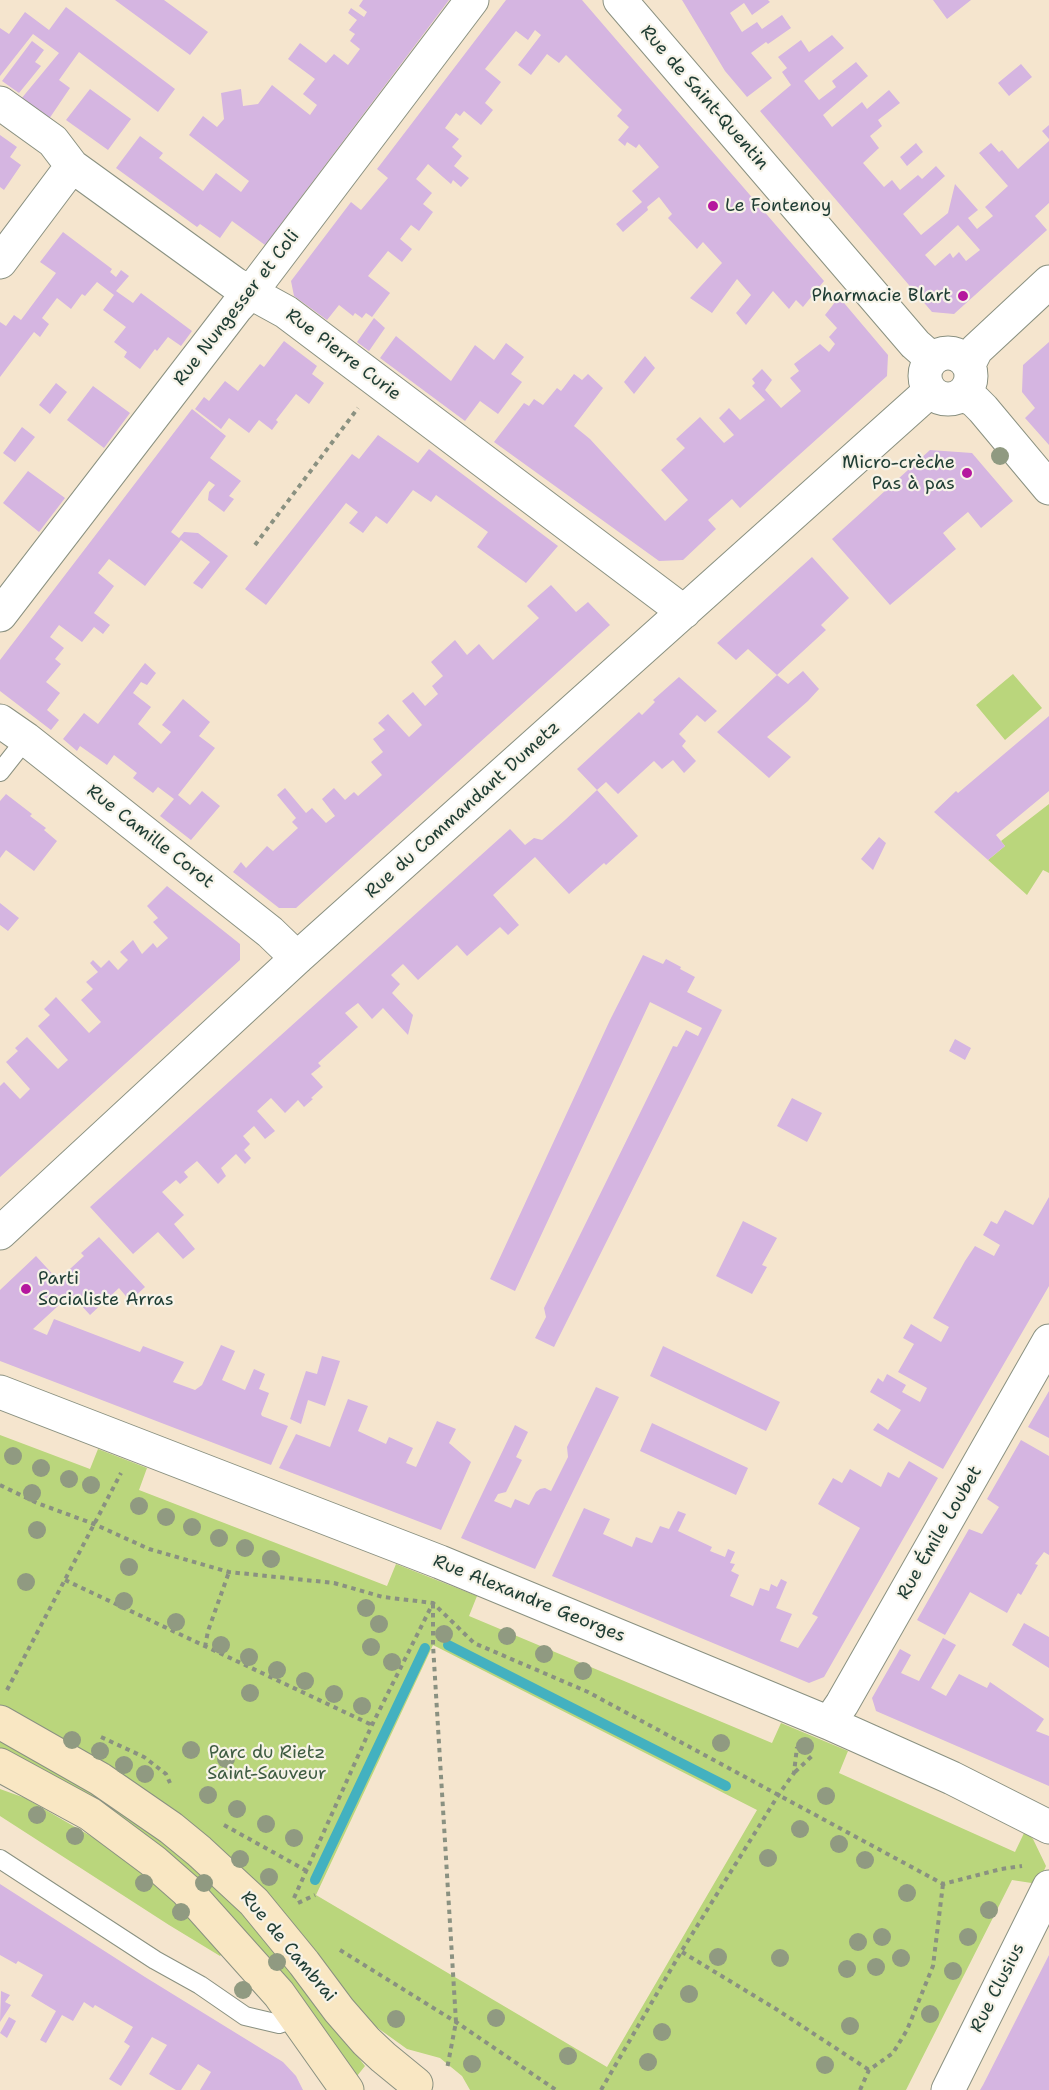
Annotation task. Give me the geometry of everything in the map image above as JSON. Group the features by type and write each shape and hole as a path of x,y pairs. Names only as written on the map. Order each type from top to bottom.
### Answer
{"main road":[{"name":"Rue de Cambrai","path":"0,1722 100,1779 171,1828 199,1851 254,1902 366,2041 432,2084"},
{"name":"Rue de Cambrai","path":"0,1765 90,1814 153,1861 186,1890 279,1994 346,2090"},
{"path":"384,2090 399,2085 432,2084"}],"street":[{"name":"Rue Nungesser et Coli","path":"0,615 236,308 251,292 472,0"},
{"name":"Rue de Saint-Quentin","path":"620,0 915,344 932,359"},
{"name":"Rue Pierre Curie","path":"0,103 53,141 72,166 235,284 286,312 684,612"},
{"path":"0,262 72,166"},
{"path":"1049,282 976,350 966,379 956,398 937,397 930,391 924,374 932,359 939,354 949,352 963,357 966,379 975,401 1049,488"},
{"name":"Rue du Commandant Dumetz","path":"0,1233 297,958 930,391"},
{"name":"Rue Camille Corot","path":"0,721 26,739 270,932 297,958"},
{"name":"Rue Émile Loubet","path":"820,1719 842,1704 1049,1341"},
{"name":"Rue Alexandre Georges","path":"0,1392 451,1566 820,1719 952,1778 1049,1827"},
{"name":"Rue Clusius","path":"948,2090 1040,1878"}],"lane":[{"path":"0,772 26,739"},
{"path":"0,1859 155,1960 200,1985 245,2016 279,2024 296,2018"}],"path":[{"path":"255,545 378,381"},
{"path":"7,1690 136,1444"},
{"path":"0,1485 37,1503 94,1524 149,1549 229,1572 334,1583 383,1597 433,1603 474,1643 588,1692 944,1884 1020,1866 1040,1878"},
{"path":"315,1895 289,1908 372,1725 451,1566"},
{"path":"205,1647 208,1631 229,1572"},
{"path":"65,1580 372,1725"},
{"path":"432,2084 451,2056 456,2022 433,1645 433,1603"},
{"path":"601,2090 681,1952 794,1773 796,1749 801,1732 820,1719"},
{"path":"860,2090 869,2070 893,2053 908,2030 933,1966 944,1884"},
{"path":"337,1948 456,2022 556,2090"},
{"path":"681,1952 776,2009 869,2070"}],"green space":[{"path":"1013,674 1042,708 1005,740 976,705"},
{"path":"1049,804 1049,873 1043,870 1027,895 988,860 1005,846 1001,841"},
{"name":"Parc du Rietz Saint-Sauveur","path":"0,1435 90,1469 98,1449 147,1468 139,1490 387,1586 396,1564 477,1596 469,1616 772,1743 781,1723 848,1751 839,1773 1015,1852 1025,1831 1033,1839 1046,1866 1038,1884 1012,1880 906,2090 470,2090 462,2076 440,2058 407,2049 368,2021 335,1982 0,1709","holes":["433,1645 757,1810 607,2067 316,1895"]},
{"path":"0,1735 170,1843 245,1911 365,2066 353,2081 257,1951 0,1753"},
{"path":"0,1789 25,1798 132,1860 226,1949 220,1956 0,1816"}],"building":[{"path":"115,0 164,0 208,32 190,55"},
{"path":"363,0 449,0 265,245 232,221 220,238 200,224 197,227 116,168 140,136 163,153 159,158 203,191 216,173 241,192 249,181 189,135 203,116 217,127 224,119 221,93 241,89 243,106 258,104 272,85 310,115 317,105 303,94 315,79 288,59 300,43 326,63 334,54 348,65 360,49 350,41 355,34 349,30 357,20 348,13 351,8 364,17 367,12 359,6"},
{"path":"506,0 582,0 824,281 803,307 796,300 789,309 773,291 746,325 736,313 751,295 737,279 712,313 690,298 722,263 703,242 697,249 668,218 672,214 659,197 623,232 616,224 642,202 632,191 659,167 639,144 636,148 627,142 625,146 618,140 629,127 617,116 622,110 566,55 559,63 547,54 531,75 518,65 541,35 535,30 528,40 516,31 485,69 501,82 485,103 493,110 481,125 464,111 460,116 456,113 445,128 459,139 452,147 462,156 454,166 469,178 461,187 453,180 451,184 428,164 416,179 432,193 423,204 433,212 419,231 411,225 400,239 412,249 402,262 388,251 368,276 390,293 372,317 366,313 362,318 355,313 353,316 339,305 327,320 294,296 291,281 351,202 361,210 388,178 377,169"},
{"path":"682,0 768,0 770,2 752,15 744,3 730,13 742,32 757,22 762,29 782,15 791,28 751,53 772,78 747,97 725,71"},
{"path":"933,0 971,0 947,19"},
{"path":"66,7 175,89 158,112 79,52 59,80 70,88 49,119 21,99 59,53 33,34 0,76 0,28 9,34 25,12 49,30"},
{"path":"832,35 844,48 804,81 819,100 836,87 832,81 856,62 868,76 823,115 832,127 862,102 867,109 889,90 900,103 878,120 882,126 870,136 879,148 863,163 884,187 892,180 900,190 918,175 922,179 936,166 945,176 903,214 921,235 948,213 955,184 978,210 968,218 977,229 993,216 985,207 1008,186 979,153 991,143 999,152 1002,150 1018,169 1049,141 1049,203 1035,216 1047,230 954,314 932,312 760,111 791,85 782,72 787,68 778,57 801,40 809,52","holes":["958,225 980,250 966,261 959,252 953,258 950,253 935,266 925,255"]},
{"path":"32,41 44,50 35,62 41,66 19,93 2,81"},
{"path":"1021,64 1032,77 1009,96 998,83"},
{"path":"90,89 131,119 108,150 66,120"},
{"path":"1049,125 1049,139 1042,131"},
{"path":"0,135 17,147 10,157 21,165 4,190 0,187"},
{"path":"916,143 923,152 907,166 900,157"},
{"path":"63,232 112,269 110,272 116,277 121,270 129,276 116,291 133,303 141,293 192,331 181,346 168,337 157,351 155,349 140,369 124,357 127,352 114,342 126,327 103,310 114,295 97,282 85,296 82,294 71,309 57,298 42,318 49,324 40,337 34,332 0,377 0,322 6,326 14,315 21,320 56,273 40,262"},
{"path":"839,297 888,355 887,376 740,508 732,499 708,520 716,529 683,560 659,561 494,442 524,403 529,406 534,399 543,405 557,388 561,391 574,374 582,380 588,374 603,388 574,426 590,439 665,521 688,500 661,470 685,448 676,439 700,417 724,443 734,435 719,418 729,408 740,420 765,400 752,386 755,383 752,379 762,369 772,380 765,390 781,408 801,391 790,378 799,371 794,364 820,344 829,352 835,344 829,337 837,328 825,315"},
{"path":"374,318 385,328 369,351 357,342"},
{"path":"396,336 451,381 475,345 494,360 506,343 524,357 511,374 522,382 498,414 480,401 465,421 380,358"},
{"path":"284,341 317,366 312,374 324,383 309,404 296,394 276,420 278,422 272,430 259,420 249,433 229,418 221,429 195,409 204,397 209,401 225,381 238,391 260,364 264,367"},
{"path":"1049,342 1049,445 1025,418 1035,408 1022,392 1023,365"},
{"path":"645,356 655,368 634,394 624,382"},
{"path":"56,383 67,392 50,414 39,405"},
{"path":"93,386 130,413 104,448 67,420"},
{"path":"192,409 226,436 210,458 241,481 229,496 234,499 224,512 208,500 209,492 215,485 209,481 171,532 179,538 184,532 198,533 228,556 202,589 193,583 210,562 181,540 145,586 109,559 98,573 114,586 94,613 110,625 103,634 94,627 82,642 59,625 50,637 64,648 55,659 61,664 46,682 60,693 47,710 59,720 51,730 0,691 0,660"},
{"path":"22,427 35,437 15,462 3,453"},
{"path":"378,435 418,463 429,449 558,546 526,583 477,547 488,532 436,495 431,502 413,490 387,524 376,516 363,533 349,523 358,512 346,503 266,605 245,589 352,454 359,459"},
{"path":"930,450 972,453 1013,501 981,528 968,512 943,533 956,549 890,605 832,539"},
{"path":"28,471 65,498 39,532 3,503"},
{"path":"812,557 849,598 821,625 826,630 777,675 748,649 736,660 717,643"},
{"path":"551,585 576,612 588,602 610,625 296,908 279,908 233,872 241,862 246,868 267,846 273,851 298,828 292,822 296,818 277,795 285,788 306,813 312,808 326,823 335,816 322,799 334,788 345,800 354,792 358,796 382,775 371,762 383,752 373,739 385,730 378,723 388,714 409,737 422,725 402,701 413,692 425,706 438,694 432,686 443,676 431,662 455,640 467,655 479,644 493,660 539,618 527,606"},
{"path":"145,663 156,673 147,685 141,682 133,693 151,707 138,724 161,744 171,732 162,725 183,699 210,722 199,736 215,748 178,795 190,805 202,791 220,806 191,840 160,816 174,799 158,787 153,793 133,778 137,773 114,755 107,765 80,746 77,751 63,739 84,713 98,724"},
{"path":"803,671 819,689 767,737 791,757 769,778 717,732 777,675 788,684"},
{"path":"679,677 717,711 705,722 697,715 679,734 686,741 682,746 696,761 684,773 673,760 662,769 654,761 618,794 606,782 597,790 577,769 639,712 642,715 655,702 653,700"},
{"path":"1049,716 1049,791 996,835 1005,846 988,860 934,812 956,791 958,793"},
{"path":"597,790 638,836 569,894 535,857 493,895 519,925 508,935 500,927 467,956 457,945 418,980 403,964 391,975 400,984 392,993 413,1015 408,1035 383,1008 372,1019 358,1003 345,1013 358,1027 318,1063 321,1066 311,1074 323,1087 311,1098 313,1099 304,1107 298,1100 285,1113 271,1098 257,1111 275,1131 265,1139 254,1126 243,1136 250,1144 244,1150 251,1158 245,1164 236,1154 221,1168 226,1176 218,1184 197,1161 184,1172 188,1177 180,1184 176,1180 162,1192 184,1215 174,1224 195,1249 183,1259 158,1232 133,1254 90,1207 510,829 525,845 534,838 542,840"},
{"path":"6,794 32,814 30,816 46,828 44,830 57,841 34,871 6,850 0,858 0,801"},
{"path":"879,837 886,843 873,870 861,859"},
{"path":"167,886 240,944 240,960 0,1177 0,1086 4,1082 20,1099 30,1089 6,1062 18,1051 15,1048 27,1037 58,1069 68,1060 38,1026 50,1015 44,1009 56,997 89,1033 101,1022 81,1000 93,989 86,982 98,972 90,963 93,960 101,968 109,960 118,970 128,960 120,952 133,940 142,954 153,943 157,948 168,938 153,922 158,918 147,906"},
{"path":"0,903 19,918 8,931 0,925"},
{"path":"643,955 663,964 666,959 681,967 680,969 695,977 687,992 722,1010 554,1347 535,1338 546,1317 544,1308 673,1046 677,1047 686,1030 698,1036 702,1028 650,1002 515,1291 490,1279 610,1020"},
{"path":"955,1039 971,1048 965,1060 949,1051"},
{"path":"792,1098 822,1113 807,1142 777,1126"},
{"path":"1049,1197 1049,1286 943,1469 873,1430 878,1423 888,1430 901,1410 870,1392 878,1378 883,1382 887,1374 906,1385 902,1392 920,1402 927,1388 898,1372 914,1344 903,1338 911,1324 941,1342 949,1327 933,1318 965,1261 975,1246 994,1256 1000,1245 983,1235 991,1221 997,1224 1005,1210 1033,1225"},
{"path":"743,1221 777,1238 762,1265 767,1267 752,1294 716,1276"},
{"path":"99,1237 145,1287 130,1301 119,1288 90,1315 71,1294 33,1329 47,1335 54,1319 140,1352 143,1346 184,1362 173,1382 195,1390 202,1385 221,1345 235,1351 222,1380 245,1390 254,1369 265,1374 259,1389 269,1393 261,1414 288,1426 271,1465 0,1361 0,1290 36,1256 58,1280 84,1256 81,1253"},
{"path":"663,1346 780,1402 766,1431 650,1376"},
{"path":"322,1356 340,1361 325,1406 308,1400 301,1424 290,1419 306,1371 317,1374"},
{"path":"596,1387 619,1397 535,1569 461,1538 515,1425 528,1432 516,1457 522,1460 506,1492 498,1494 494,1501 511,1508 515,1499 529,1505 540,1489 545,1488 551,1491 568,1457 567,1447"},
{"path":"1049,1391 1049,1438 1028,1427"},
{"path":"348,1399 368,1406 358,1431 386,1444 389,1437 413,1448 406,1463 416,1467 437,1421 456,1429 449,1443 471,1462 441,1530 279,1468 296,1434 330,1447"},
{"path":"652,1423 748,1468 736,1495 640,1451"},
{"path":"1021,1440 1049,1456 1049,1555 1044,1552 1035,1564 1038,1565 1021,1595 1018,1593 1007,1613 970,1592 945,1635 917,1620 969,1529 982,1534 999,1507 987,1499"},
{"path":"909,1461 938,1478 824,1677 809,1683 552,1576 584,1508 610,1519 603,1534 632,1547 636,1537 652,1543 660,1526 669,1529 678,1511 686,1514 678,1531 712,1547 710,1551 725,1557 728,1549 735,1552 730,1563 735,1564 731,1571 739,1575 730,1596 753,1606 760,1588 769,1591 771,1584 777,1587 781,1579 787,1582 776,1608 792,1614 780,1641 798,1648 818,1617 812,1614 860,1528 818,1504 833,1478 842,1483 850,1469 881,1487 888,1472 899,1478"},
{"path":"1024,1623 1049,1637 1049,1668 1012,1645"},
{"path":"943,1638 956,1645 931,1688 946,1696 959,1674 987,1688 990,1682 1044,1719 1036,1731 1049,1736 1049,1786 876,1711 872,1698 900,1649 911,1655 901,1673 919,1681"},
{"path":"0,1884 283,2062 296,2076 303,2090 200,2090 211,2072 198,2064 181,2090 176,2090 149,2074 167,2045 152,2037 121,2086 109,2079 130,2046 124,2042 133,2027 95,2005 93,2008 84,2002 73,2021 62,2015 46,2043 40,2040 56,2011 31,1996 43,1975 18,1961 16,1964 0,1955"},
{"path":"1049,1955 1049,2090 980,2090 983,2085"},
{"path":"1,1991 10,1995 5,2002 11,2005 0,2022"},
{"path":"9,2017 16,2021 7,2038 0,2033"}],"waterway":[{"path":"448,1645 726,1786"},
{"path":"315,1880 425,1648"}],"place":[{"name":"Le Fontenoy","path":"713,206"},
{"name":"Pharmacie Blart","path":"963,296"},
{"name":"Micro-crèche Pas à pas","path":"967,473"},
{"name":"Parti Socialiste Arras","path":"26,1289"}]}
